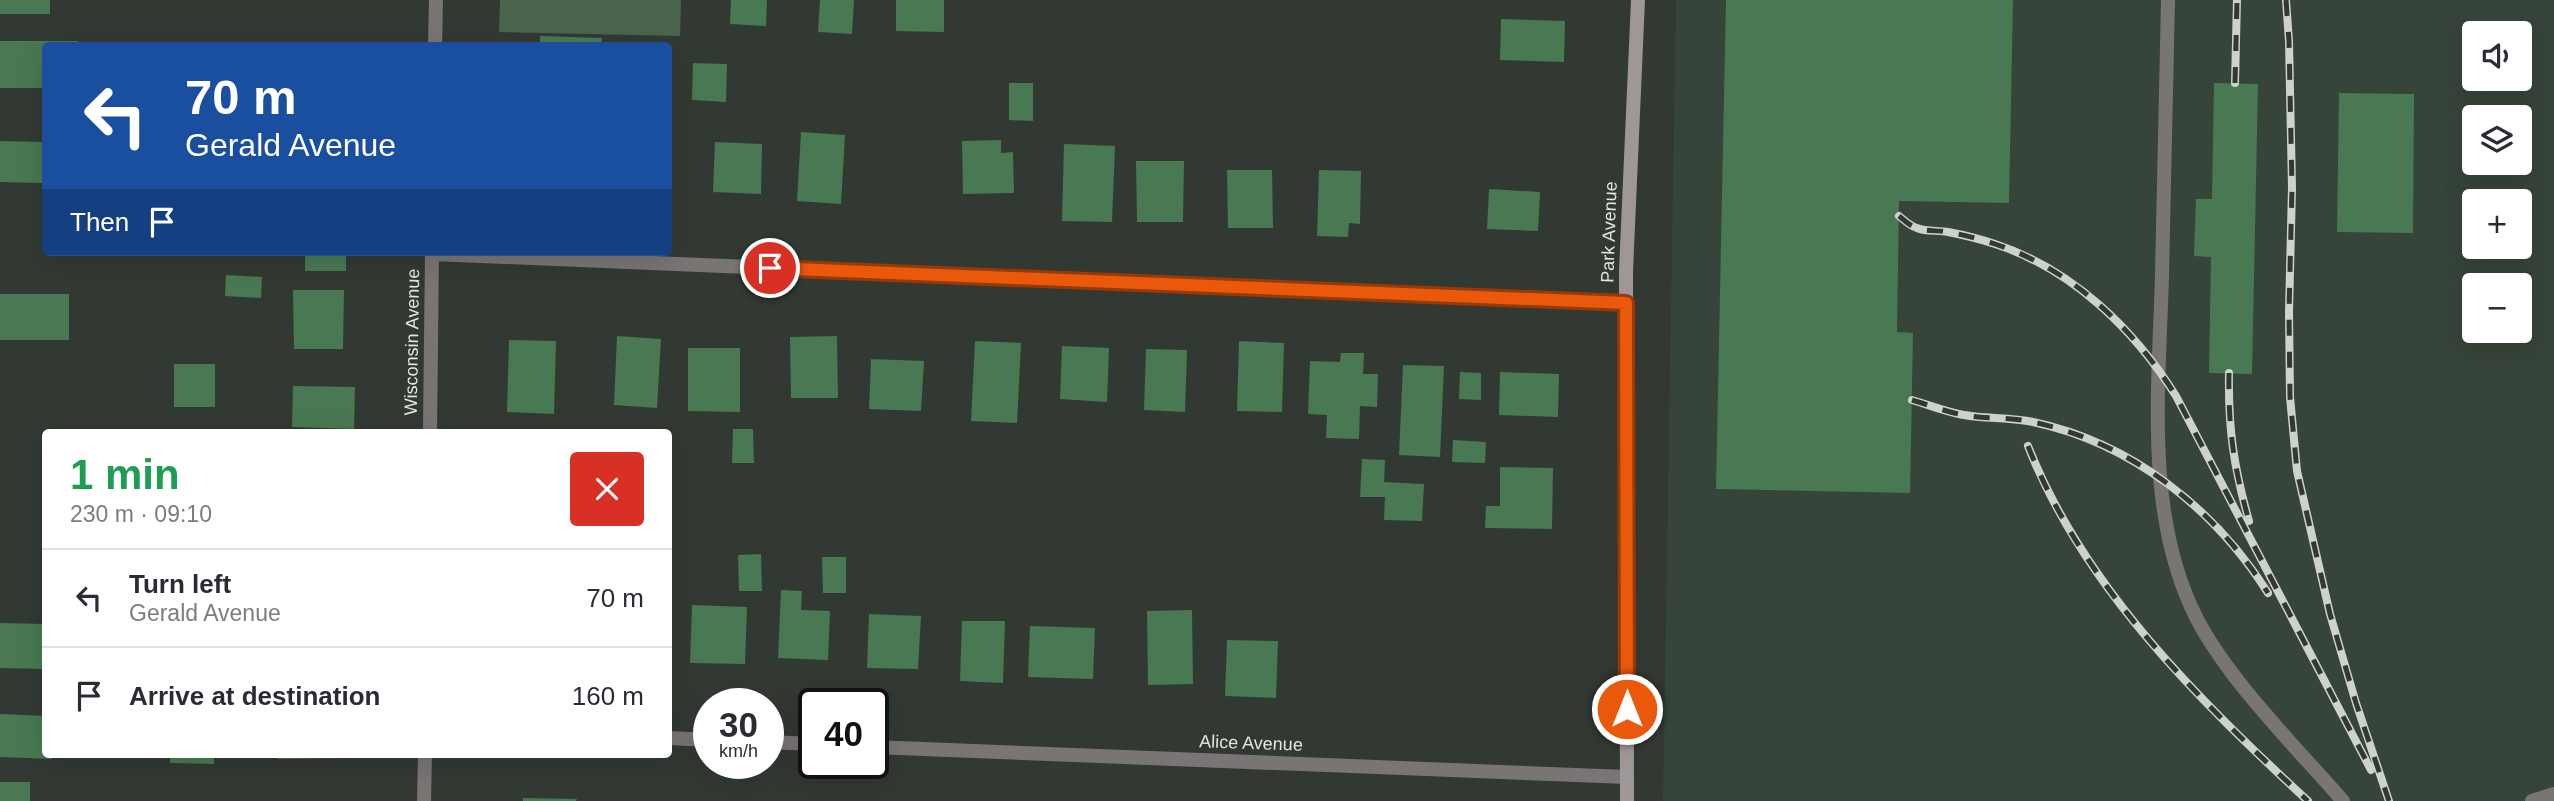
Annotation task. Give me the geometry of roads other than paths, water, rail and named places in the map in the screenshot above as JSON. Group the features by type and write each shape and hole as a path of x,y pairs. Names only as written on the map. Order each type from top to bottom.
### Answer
{"street":[{"path":"435,42 436,0"},
{"name":"Park Avenue","path":"1627,801 1626,303 1638,0"},
{"path":"2168,0 2159,369 2160,477 2167,531 2181,584 2219,655 2343,801"},
{"name":"Wisconsin Avenue","path":"430,429 432,256"},
{"path":"504,256 1626,303"},
{"path":"672,738 693,739"},
{"name":"Alice Avenue","path":"889,748 1627,777"},
{"path":"424,801 425,758"},
{"path":"2532,801 2554,794"}],"railway":[{"path":"2235,83 2237,0"},
{"path":"2286,0 2292,188 2290,397 2297,471 2330,614 2389,801"},
{"path":"1899,216 1917,228 1944,231 1989,242 2050,269 2099,304 2141,348 2176,396 2371,770"},
{"path":"2229,373 2233,448 2249,521"},
{"path":"1912,400 1957,414 2024,420 2069,432 2137,463 2168,484 2223,534 2247,562 2268,593"},
{"path":"2028,446 2052,498 2080,547 2112,594 2186,681 2308,801"}]}
